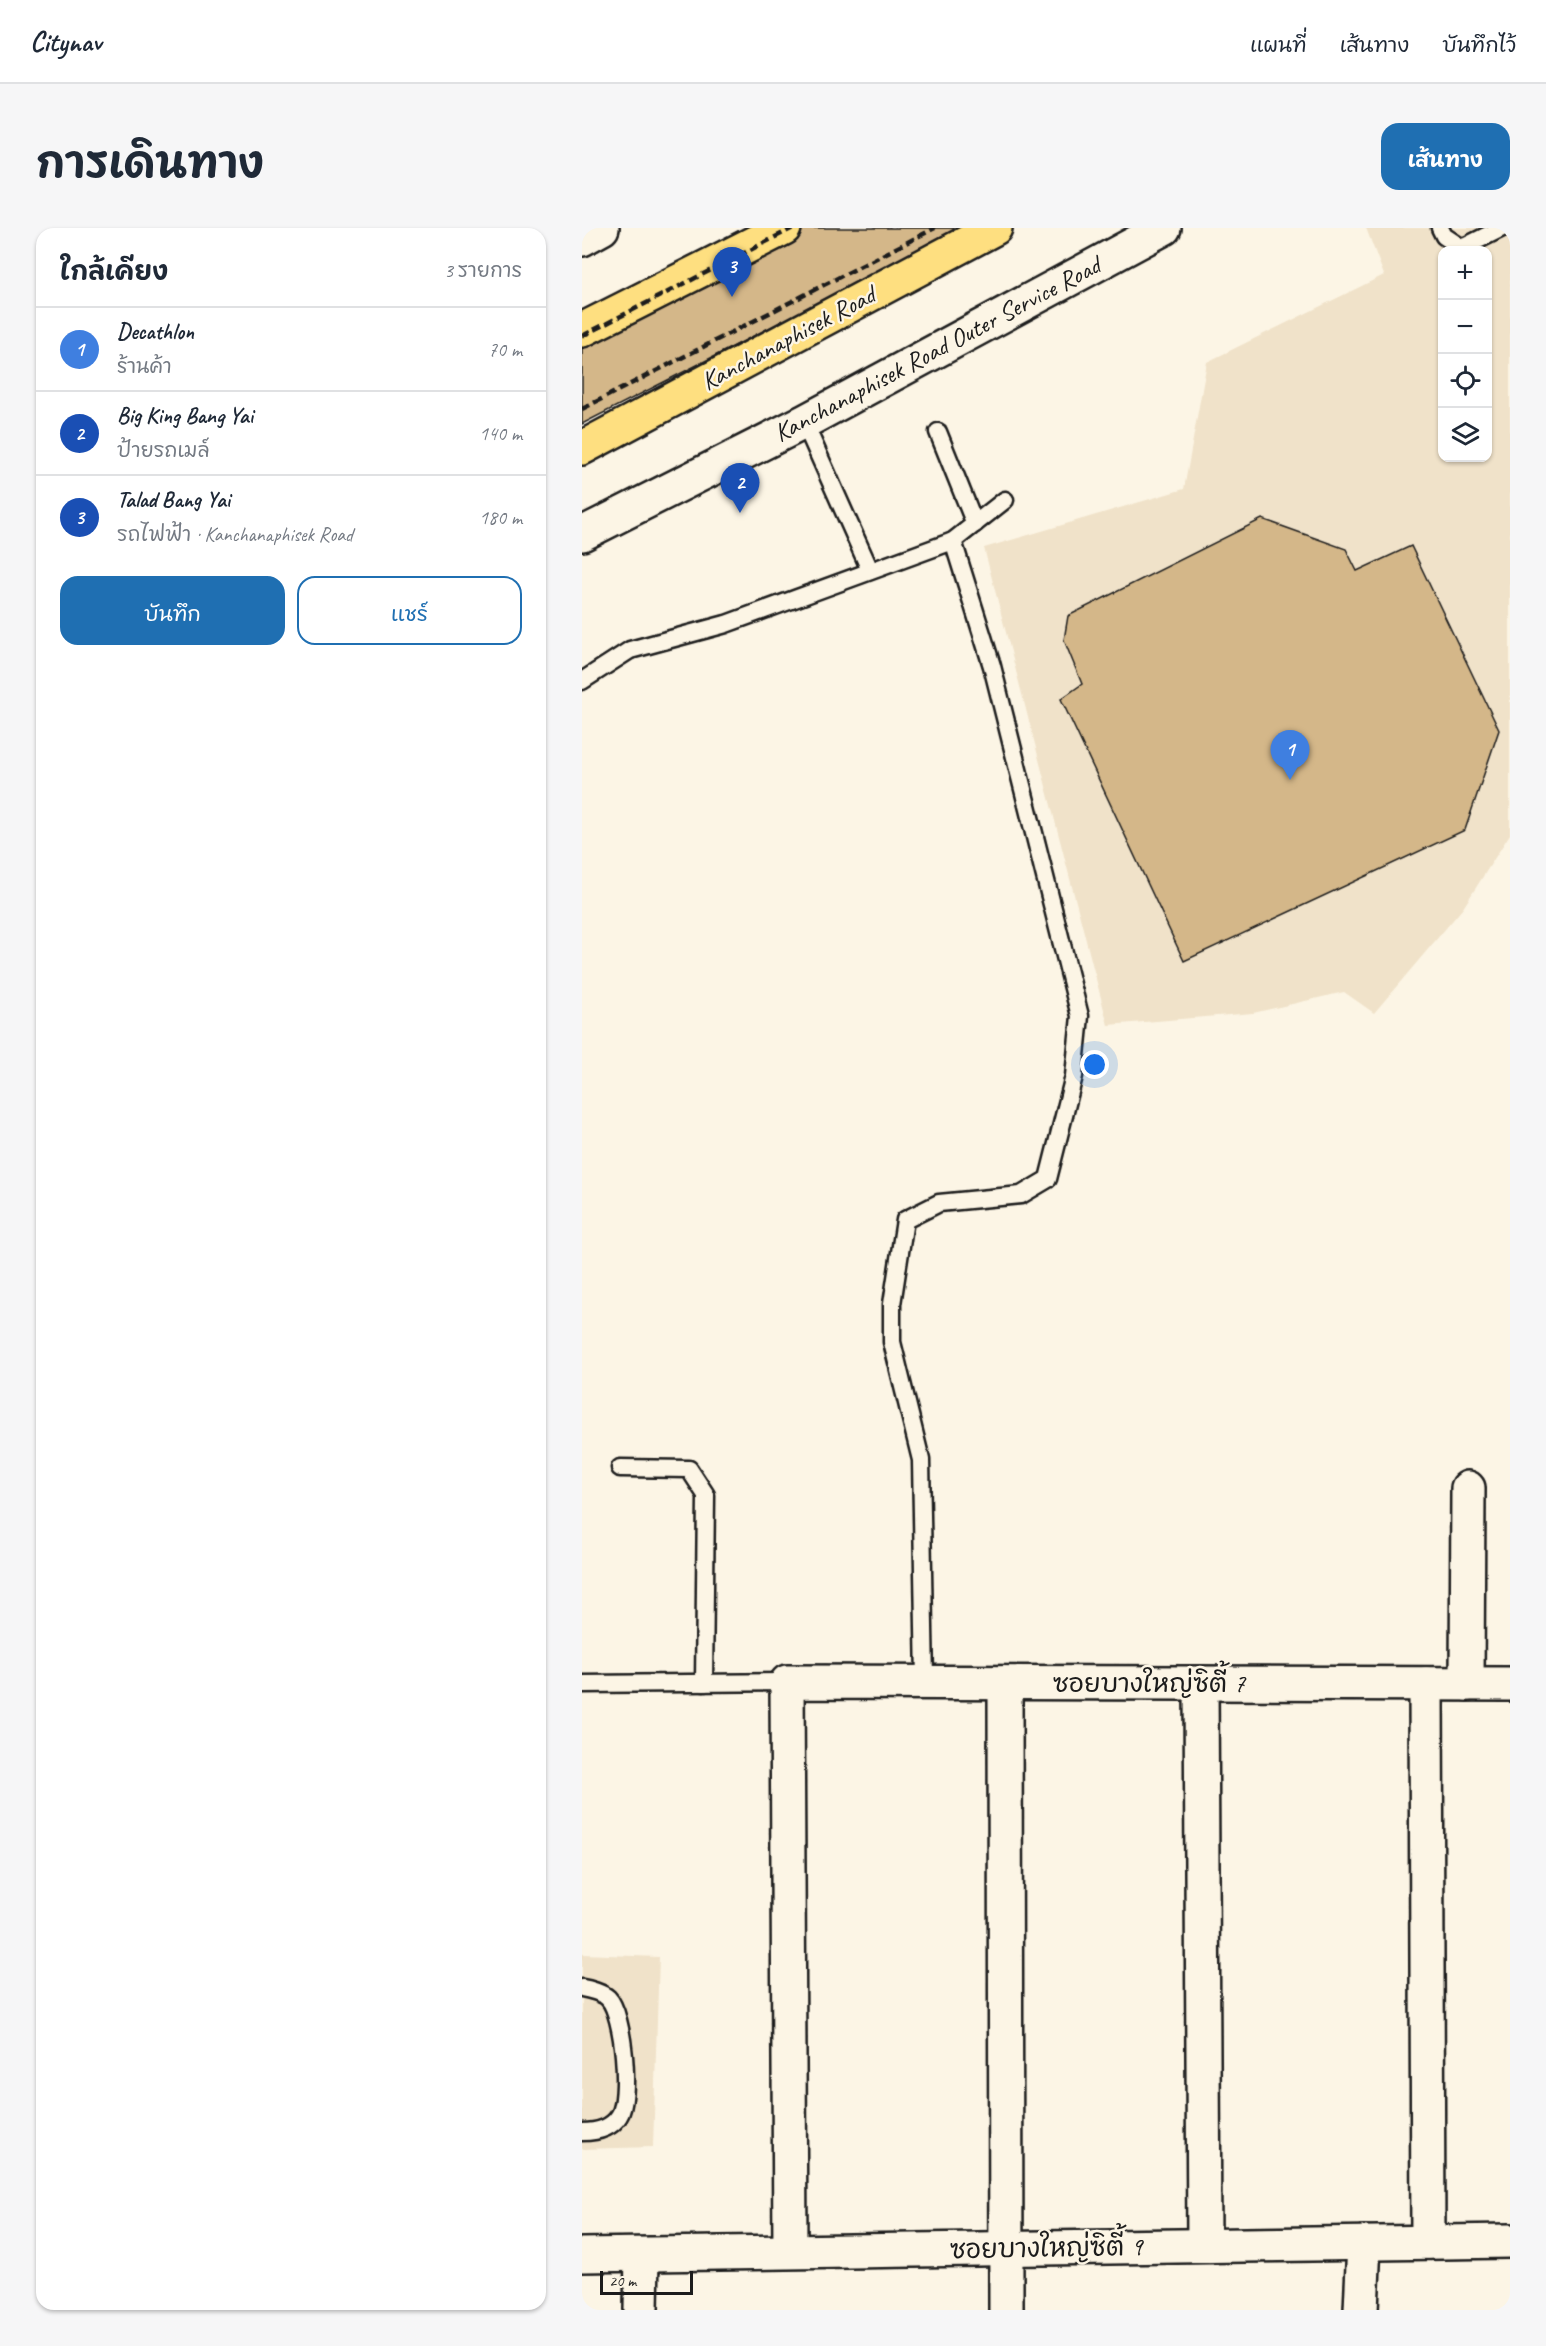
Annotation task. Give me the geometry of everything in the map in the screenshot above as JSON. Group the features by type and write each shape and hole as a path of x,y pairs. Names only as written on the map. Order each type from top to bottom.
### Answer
{"highway":[{"path":"582,330 784,228"},
{"name":"Kanchanaphisek Road","path":"582,448 994,228"}],"street":[{"path":"582,239 602,228"},
{"name":"Kanchanaphisek Road Outer Service Road","path":"582,534 804,422 1164,228"},
{"path":"1467,1684 1468,1488"},
{"path":"787,1682 790,2251"},
{"name":"ซอยบางใหญ่ซิตี้ 7","path":"787,1682 1510,1684"},
{"path":"1005,1683 1006,2310"},
{"path":"1202,1683 1204,2245"},
{"path":"1426,1684 1428,2242"},
{"name":"ซอยบางใหญ่ซิตี้ 9","path":"582,2255 1510,2241"},
{"path":"1360,2310 1364,2243"},
{"path":"641,2310 642,2255"}],"lane":[{"path":"1440,228 1444,236 1462,248 1502,228"},
{"path":"804,422 870,570"},
{"path":"938,432 975,524"},
{"path":"582,681 630,650 726,624 953,541 1005,500"},
{"path":"925,1682 921,1460 905,1387 892,1342 892,1304 905,1220 939,1203 1022,1195 1048,1179 1074,1076 1080,1016 992,666 953,541"},
{"path":"620,1468 689,1469 706,1495 704,1683"},
{"path":"582,1684 787,1682"},
{"path":"582,1988 607,1997 617,2013 626,2059 621,2114 610,2126 593,2132 582,2132"}],"shaded area":[{"path":"1366,228 1507,228 1510,236 1510,834 1463,908 1374,1013 1344,992 1253,1013 1108,1025 984,548 1184,489 1207,362 1384,275"},
{"path":"582,1954 659,1957 653,2147 582,2149"}],"building":[{"path":"768,228 964,228 582,424 582,323"},
{"path":"1262,519 1346,549 1357,571 1411,546 1499,730 1465,830 1184,961 1061,699 1082,684 1064,640 1068,616"}],"railway":[{"path":"582,336 793,228"},
{"path":"582,409 935,228"}],"place":[{"name":"Talad Bang Yai","path":"732,297"},
{"name":"Big King Bang Yai","path":"740,513"},
{"name":"Decathlon","path":"1290,780"}]}
